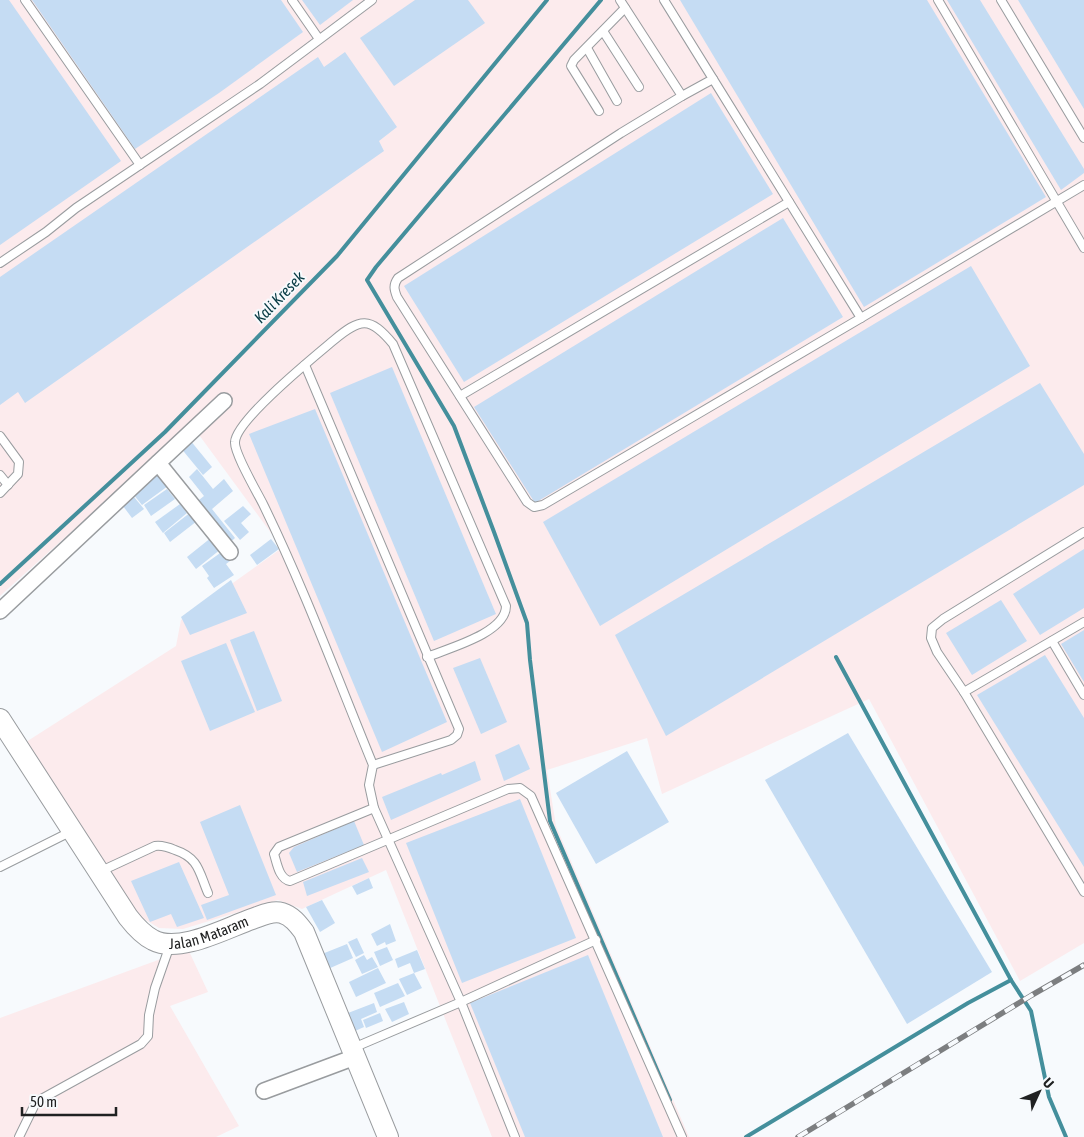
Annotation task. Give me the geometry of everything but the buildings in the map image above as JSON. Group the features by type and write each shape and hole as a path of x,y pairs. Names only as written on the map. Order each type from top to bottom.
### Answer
{"main road":[{"name":"Jalan Mataram","path":"3,729 128,917 140,931 154,941 170,945 189,942 266,914 281,912 293,919 304,932 388,1137"}],"street":[{"path":"0,611 224,401"},
{"path":"158,462 230,552"},
{"path":"264,1091 353,1053"}],"lane":[{"path":"24,0 140,165"},
{"path":"292,0 319,39"},
{"path":"0,263 46,232 76,208 260,84 372,0"},
{"path":"620,0 682,96"},
{"path":"664,0 861,318"},
{"path":"938,0 1084,248"},
{"path":"1002,0 1084,138"},
{"path":"599,112 571,66 574,60 625,8"},
{"path":"603,31 639,87"},
{"path":"587,48 617,101"},
{"path":"713,79 621,133 398,278 394,286 397,297 528,502 534,507 542,505 1084,185"},
{"path":"460,396 789,202"},
{"path":"427,657 484,634 496,627 506,613 506,606 392,344 383,333 372,325 362,322 350,326 305,364 253,413 237,435 235,442 243,463 283,546 373,765 369,785 374,808 461,1002 515,1137"},
{"path":"305,364 459,729 457,735 452,740 373,765"},
{"path":"0,436 19,462 18,474 0,493"},
{"path":"0,474 8,485"},
{"path":"1084,532 943,619 932,628 931,638 937,652 964,692 1084,892"},
{"path":"964,692 1084,622"},
{"path":"1052,641 1084,695"},
{"path":"374,808 279,847 274,854 285,880 290,881 508,789 520,788 531,796 682,1137"},
{"path":"0,868 72,831"},
{"path":"99,872 155,846 162,845 190,856 208,893"},
{"path":"353,1053 596,940"},
{"path":"19,1137 36,1102 142,1044 148,1036 149,1015 155,988 170,945"}],"shaded area":[{"path":"0,0 1084,0 1084,943 1020,981 869,699 662,794 647,738 547,770 556,826 689,1137 492,1137 386,870 302,909 278,900 183,929 159,928 139,916 26,742 176,646 181,620 282,548 191,424 0,596"},
{"path":"188,949 208,992 170,1006 239,1126 216,1137 0,1137 0,1018"}],"waterway":[{"name":"Kali Kresek","path":"0,584 165,432 337,256 547,0"},
{"path":"601,0 367,280 454,426 494,532 527,623 550,821 670,1100"},
{"path":"836,657 1011,980"},
{"path":"746,1137 968,1003 1011,980 1031,1011 1049,1097 1066,1137"}],"railway":[{"path":"798,1137 1084,965"}]}
